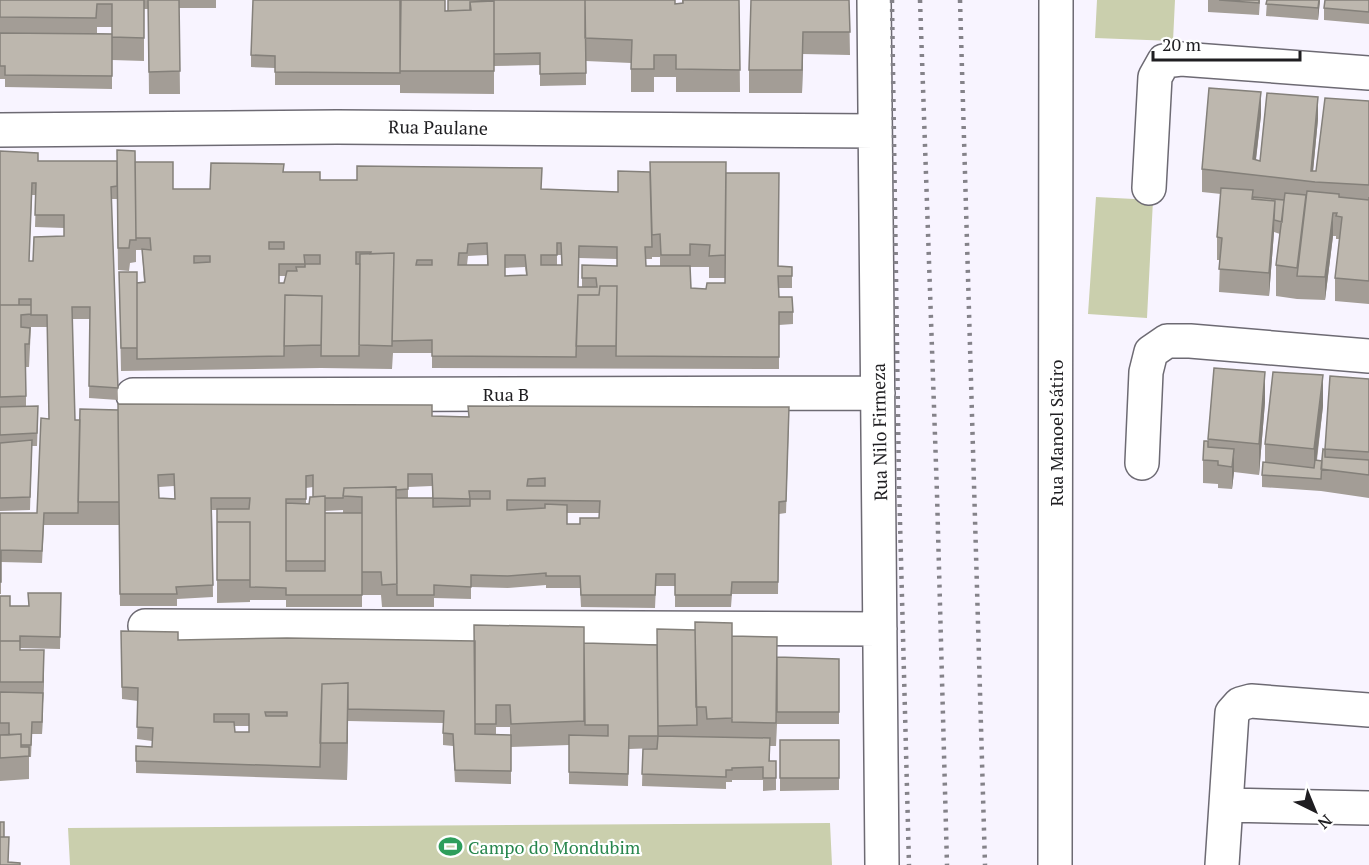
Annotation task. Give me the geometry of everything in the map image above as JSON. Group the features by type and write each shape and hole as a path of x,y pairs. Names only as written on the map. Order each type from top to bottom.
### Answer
{"street":[{"name":"Rua Nilo Firmeza","path":"874,0 882,865"},
{"name":"Rua Manoel Sátiro","path":"1055,865 1056,0"},
{"path":"1149,188 1155,77 1164,61 1181,59 1369,73"},
{"name":"Rua Paulane","path":"0,130 337,127 875,131"},
{"path":"1142,463 1146,372 1151,352 1167,341 1369,356"},
{"name":"Rua B","path":"133,395 878,393"},
{"path":"145,626 880,629"},
{"path":"1222,865 1232,713 1240,704 1251,701 1369,710"},
{"path":"1226,805 1369,808"}],"green space":[{"path":"1097,0 1175,0 1173,41 1095,38"},
{"path":"1096,197 1153,200 1147,318 1088,314"},
{"name":"Campo do Mondubim","path":"830,823 832,865 70,865 68,828"}],"building":[{"path":"0,0 144,0 144,38 112,37 112,4 97,4 96,18 0,17"},
{"path":"148,0 179,0 180,71 149,72"},
{"path":"253,0 400,0 400,73 275,72 275,56 251,55"},
{"path":"401,0 445,0 445,11 471,10 470,2 494,1 494,71 400,71"},
{"path":"448,0 585,0 586,73 540,74 540,53 494,54 494,1 470,2 470,10 448,11"},
{"path":"585,0 675,0 675,4 683,3 683,0 739,0 740,70 676,69 676,55 654,55 654,69 631,69 632,40 585,38"},
{"path":"751,0 849,0 850,32 803,32 802,70 749,70"},
{"path":"1219,0 1259,0 1259,3"},
{"path":"1267,0 1319,0 1318,8 1266,4"},
{"path":"1325,0 1369,0 1369,12 1324,8"},
{"path":"0,33 112,34 112,76 5,75 5,66 0,66"},
{"path":"1209,88 1261,92 1253,159 1260,161 1267,93 1318,97 1311,171 1316,171 1325,98 1369,101 1369,185 1315,182 1202,169"},
{"path":"117,150 135,151 136,240 130,240 129,248 118,248"},
{"path":"0,151 38,153 38,161 117,161 117,186 111,187 118,388 89,386 90,307 72,307 75,420 80,420 78,513 44,513 42,551 1,550 1,582 0,513 37,513 41,418 49,419 47,315 31,315 31,299 19,299 19,305 0,305","holes":["32,183 36,183 35,215 64,215 64,236 34,237 33,261 29,261"]},
{"path":"135,162 173,162 173,189 210,189 211,163 284,164 283,172 320,172 320,180 357,180 357,166 542,168 541,189 618,192 618,171 650,172 652,247 645,247 646,266 690,266 691,288 706,289 707,283 725,283 726,173 779,173 778,266 792,267 792,276 778,276 779,297 792,297 793,312 779,312 779,357 616,356 617,286 600,286 599,295 578,295 576,357 432,356 432,340 392,341 394,253 356,252 356,264 360,264 359,356 321,356 322,296 285,295 284,356 137,359 137,283 145,282 142,249 151,250 150,238 136,238","holes":["269,242 284,242 284,249 269,249","487,243 488,265 458,265 459,253 467,253 468,244","557,243 561,243 562,265 541,265 541,255 557,255","579,246 617,247 617,266 582,265 582,278 596,278 597,287 578,287","304,255 320,255 320,264 305,264","505,255 525,255 527,275 505,276","194,256 210,256 210,262 194,263","417,260 432,260 432,265 416,265","279,264 305,264 305,267 296,267 297,271 287,271 284,283 279,283"]},
{"path":"650,162 726,162 725,255 709,256 710,245 690,244 690,255 661,255 660,234 652,235"},
{"path":"1221,188 1253,190 1252,199 1275,201 1269,273 1219,269 1222,238 1217,237"},
{"path":"1307,191 1369,200 1369,281 1335,278 1342,217 1336,216 1337,213 1333,213 1325,277 1297,276"},
{"path":"1285,193 1306,195 1297,268 1276,265"},
{"path":"1253,197 1284,200 1282,222 1274,220 1275,201 1253,199"},
{"path":"394,253 392,346 359,345 360,254"},
{"path":"119,272 137,272 137,348 121,348"},
{"path":"600,286 617,286 616,346 576,346 578,295 599,295"},
{"path":"285,295 322,296 321,345 284,346"},
{"path":"0,305 31,305 31,314 21,315 21,327 30,328 29,344 25,344 26,396 0,397"},
{"path":"1214,368 1265,372 1259,444 1208,439"},
{"path":"1273,372 1323,375 1314,449 1265,444"},
{"path":"1330,376 1369,379 1369,452 1325,449"},
{"path":"118,404 432,405 432,416 469,417 468,406 789,407 786,501 779,502 778,582 732,582 731,595 675,595 675,574 656,574 655,595 581,595 580,576 546,576 546,573 508,576 471,575 471,587 434,585 434,595 397,595 396,498 433,498 432,474 408,474 408,489 396,490 396,487 344,488 343,498 313,497 313,475 306,476 306,499 286,499 286,571 325,571 325,513 362,513 362,595 286,595 286,588 250,587 250,522 217,522 217,509 249,509 250,498 211,498 213,585 176,587 177,594 120,594","holes":["174,474 175,499 159,498 158,475","545,478 545,486 527,486 528,479","469,491 490,491 490,499 470,499","433,498 470,499 470,506 433,507","507,500 600,501 599,518 580,518 580,524 567,524 567,505 545,504 545,508 507,510"]},
{"path":"38,406 37,433 0,435 0,407"},
{"path":"80,409 118,410 119,502 78,502"},
{"path":"32,440 30,497 0,498 0,443"},
{"path":"1204,441 1208,441 1208,447 1234,449 1232,467 1218,465 1218,461 1203,460"},
{"path":"1323,449 1325,457 1369,460 1369,475 1321,469"},
{"path":"1315,460 1322,461 1321,479 1262,475 1263,462 1314,468"},
{"path":"396,487 397,584 382,585 381,572 362,572 362,497 343,496 344,488"},
{"path":"325,496 325,561 286,561 286,503 309,504 310,497"},
{"path":"217,522 250,522 250,580 217,580"},
{"path":"28,593 61,593 60,637 20,636 20,641 0,641 0,596 10,596 10,606 29,606"},
{"path":"695,622 732,623 732,718 707,719 706,707 696,707"},
{"path":"474,625 584,627 584,721 511,724 510,705 496,705 496,724 475,724"},
{"path":"657,629 695,630 697,725 658,726"},
{"path":"121,631 178,632 178,640 287,638 475,641 475,734 511,735 511,771 455,770 453,734 443,733 444,711 348,709 348,683 322,684 320,767 136,761 136,746 152,747 153,728 137,727 138,688 122,687","holes":["265,712 287,712 287,716 266,716","214,714 249,714 249,732 235,732 234,722 214,722"]},
{"path":"732,636 777,637 776,723 732,722"},
{"path":"0,641 20,641 20,650 44,650 43,682 0,682"},
{"path":"584,643 657,645 658,736 629,736 628,774 569,772 569,735 608,736 608,725 585,725"},
{"path":"777,657 839,659 839,712 777,712"},
{"path":"348,683 347,743 320,743 322,684"},
{"path":"0,692 43,693 42,722 32,722 31,745 21,745 21,734 9,735 9,723 0,723"},
{"path":"21,734 21,747 29,747 29,756 0,758 0,735"},
{"path":"658,736 770,738 769,761 776,761 776,778 763,778 763,767 732,768 732,770 726,770 726,777 642,774 643,749 657,749"},
{"path":"780,740 839,740 839,778 780,778"},
{"path":"0,822 4,822 4,837 0,837"},
{"path":"0,837 9,837 8,862 20,863 20,865 0,865"}],"railway":[{"path":"892,0 899,483 909,865"},
{"path":"920,0 947,865"},
{"path":"960,0 985,865"}],"place":[{"name":"Campo do Mondubim","path":"450,847"}]}
